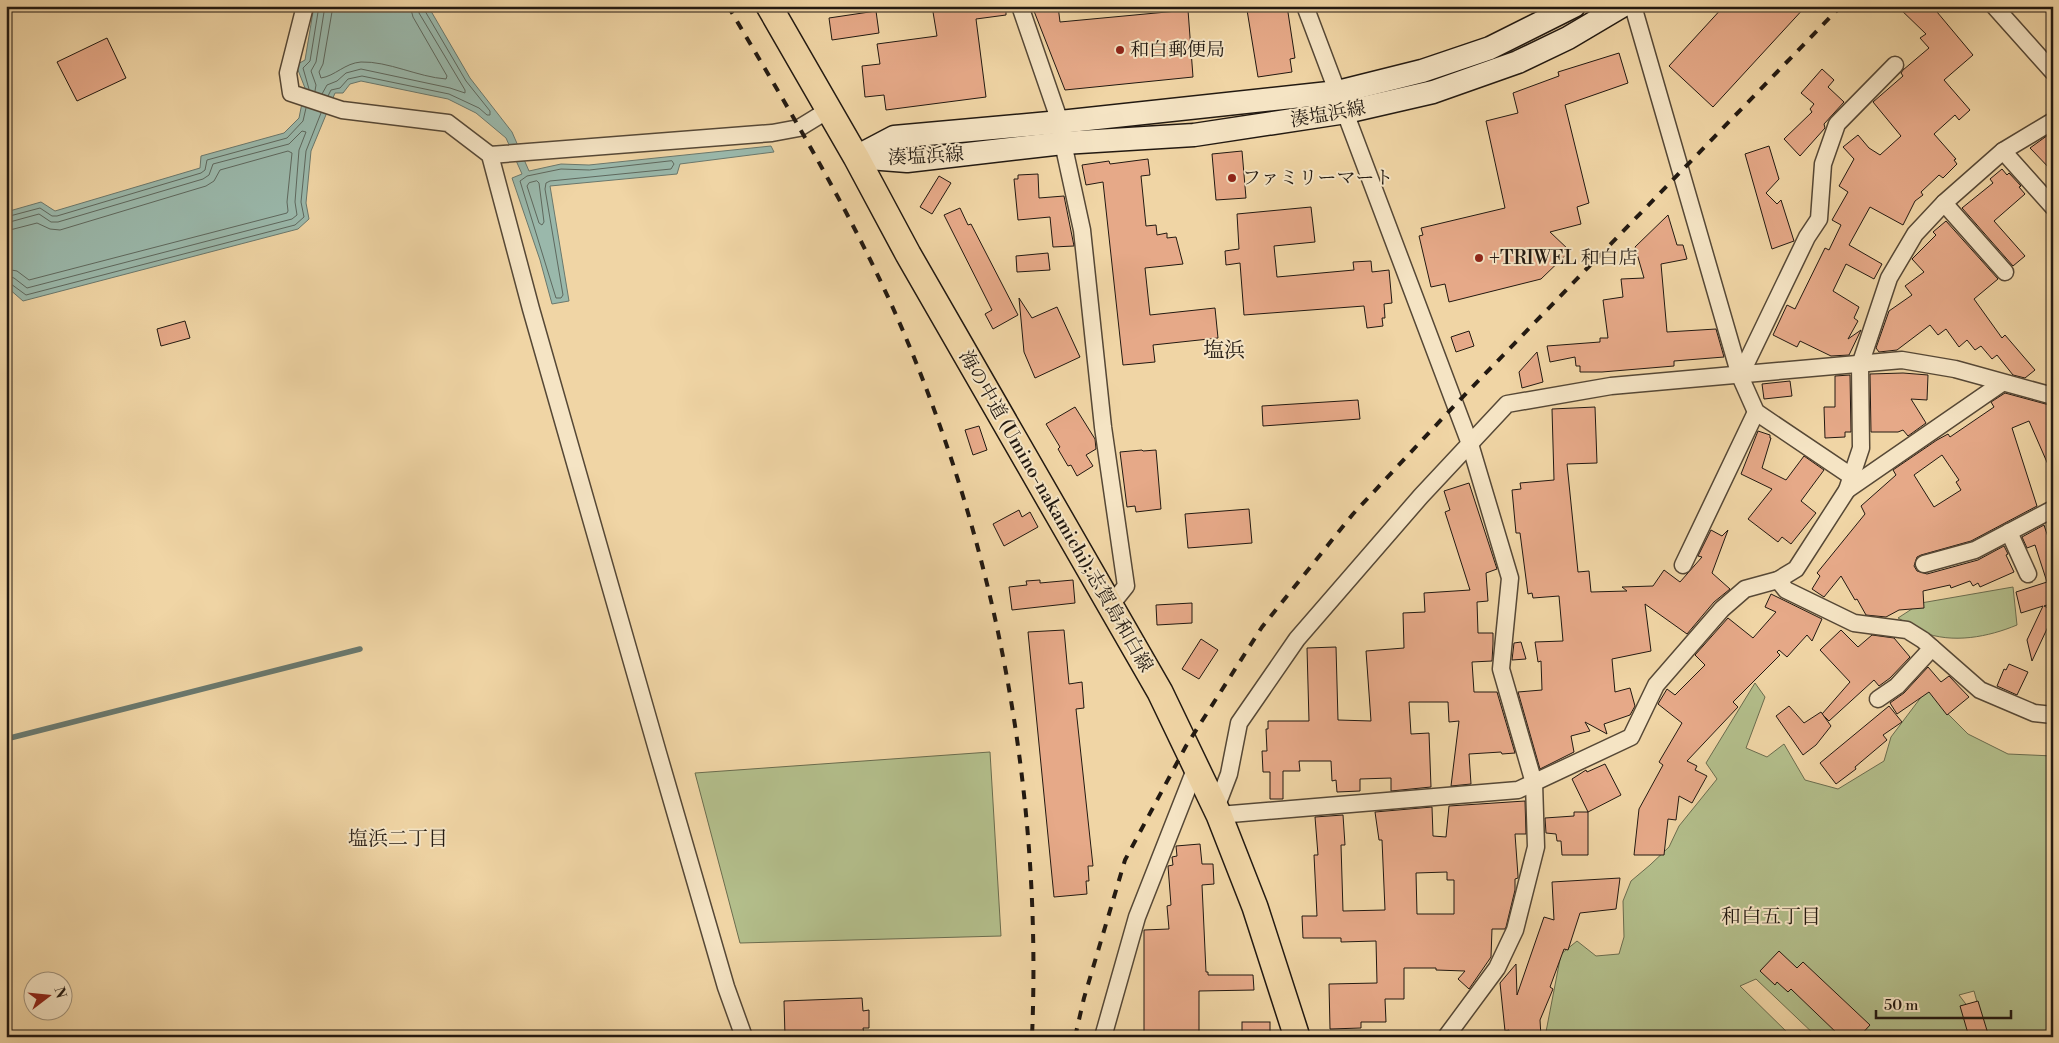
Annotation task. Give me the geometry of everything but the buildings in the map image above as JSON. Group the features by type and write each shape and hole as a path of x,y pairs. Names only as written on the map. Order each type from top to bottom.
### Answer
{"main road":[{"name":"海の中道 (Umino-nakamichi);志賀島和白線","path":"769,6 830,110 912,263 1160,692 1217,811 1255,907 1297,1037"},
{"name":"湊塩浜線","path":"856,157 907,161 1061,133 1338,92 1422,71 1490,48 1574,6"},
{"name":"湊塩浜線","path":"1061,133 1194,135 1346,112 1433,92 1518,62 1568,38 1622,6"}],"street":[{"path":"305,6 288,73 291,93 342,110 448,123 490,156 531,309 655,744 726,987 744,1037"},
{"path":"1020,6 1061,133 1082,230 1103,427 1126,586 1110,606"},
{"path":"1305,6 1470,444 1510,578 1501,669 1534,782 1536,847 1515,930 1497,968 1446,1037"},
{"path":"1634,6 1740,376 1756,412 1849,483"},
{"path":"1994,6 2053,72"},
{"path":"1740,376 1807,237 1819,220 1823,164 1837,124 1896,65"},
{"path":"490,156 772,133 799,128 830,110"},
{"path":"2053,121 2003,151 1944,203 1914,234 1889,278 1860,365 1861,448 1849,483 1796,569 1778,580 1745,589 1722,609 1656,685 1631,737 1518,790 1217,811 1229,774 1239,723 1297,639 1421,496 1507,404 1611,386 1740,376 1860,365 1902,360 1955,369 2053,396"},
{"path":"2003,151 2053,208"},
{"path":"1944,203 2005,272"},
{"path":"1849,483 2002,383"},
{"path":"1683,565 1756,412"},
{"path":"1924,564 1975,550 2053,509"},
{"path":"2009,532 2028,574"},
{"path":"1778,580 1786,590 1854,623 1907,630 1932,648 1980,690 2034,713 2053,715"},
{"path":"1878,699 1897,686 1932,648"},
{"path":"1103,1037 1137,917 1196,767"}],"green space":[{"path":"2013,587 2017,625 1994,633 1970,638 1946,638 1922,632 1898,618 1921,603"},
{"path":"1755,683 1765,697 1746,748 1767,757 1784,744 1805,780 1838,789 1884,761 1891,737 1931,684 1946,712 1968,734 2008,754 2053,756 2053,1027 2036,1037 1987,1037 1974,991 1959,995 1981,1024 1975,1037 1817,1037 1756,979 1740,986 1792,1037 1545,1037 1561,954 1577,941 1596,956 1619,954 1624,937 1623,901 1631,881 1669,847 1679,826 1717,779 1706,763"},
{"path":"990,752 1001,936 740,943 695,773"}],"water":[{"path":"314,6 428,6 470,78 512,132 529,171 561,164 589,165 771,146 774,152 680,164 677,174 550,186 569,301 552,304 540,260 512,178 522,174 506,138 476,113 448,99 361,81 350,84 343,93 335,93 311,151 306,203 309,219 298,229 23,301 6,288 6,212 41,202 55,211 200,168 201,156 284,133 299,118 305,88 296,65 305,60"}],"waterway":[{"path":"6,739 360,649"}],"railway":[{"path":"728,6 826,175 892,305 942,432 969,516 991,601 1009,687 1022,774 1030,861 1033,949 1032,1037"},
{"path":"1075,1037 1084,998 1125,860 1186,746 1262,627 1353,514 1454,406 1841,6"}],"place":[{"name":"和白郵便局","path":"1120,50"},
{"name":"ファミリーマート","path":"1232,178"},
{"name":"+TRIWEL 和白店","path":"1479,258"}],"district":[{"name":"塩浜","path":"1224,351"},
{"name":"塩浜二丁目","path":"398,839"},
{"name":"和白五丁目","path":"1771,917"}]}
